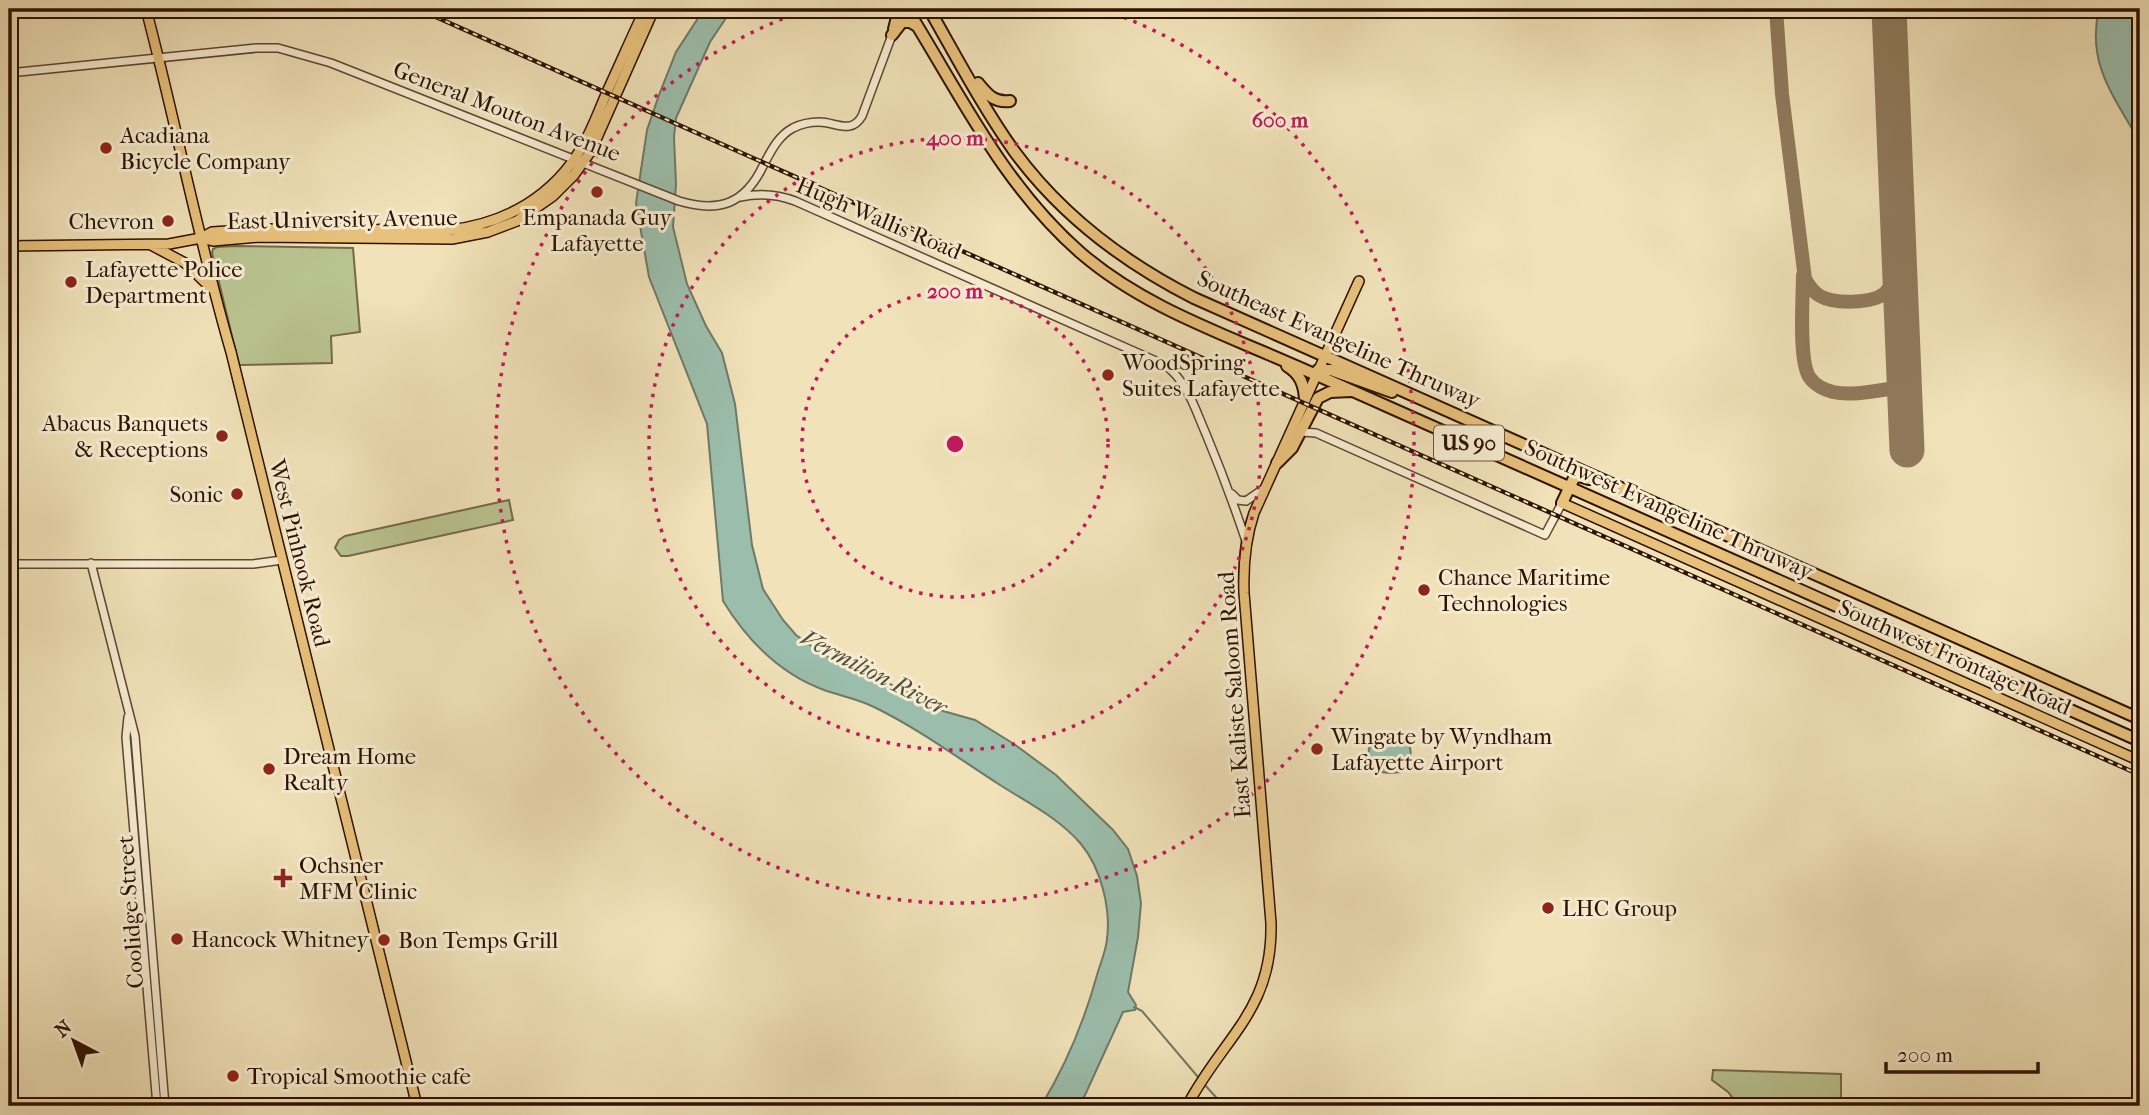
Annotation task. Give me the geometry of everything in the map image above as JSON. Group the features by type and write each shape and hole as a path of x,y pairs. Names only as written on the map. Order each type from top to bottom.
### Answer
{"highway":[{"path":"892,35 899,9"},
{"name":"Southwest Evangeline Thruway","path":"907,9 1015,185 1045,219 1082,254 1144,298 1280,359 1320,365 1354,391 2140,741"},
{"name":"Southeast Evangeline Thruway","path":"929,9 990,113 1039,182 1105,244 1142,270 1320,365 1432,404 2140,719"},
{"path":"892,35 902,22 910,22 919,28"},
{"path":"958,58 989,96 999,102 1010,101 978,117 963,100"},
{"path":"963,100 977,104 980,96"},
{"path":"1254,348 1292,368 1304,387 1305,399"},
{"path":"1277,463 1292,448 1318,398 1330,392 1354,391"},
{"path":"1562,503 1568,487 1577,476 1602,480"},
{"path":"1562,503 1573,496 1589,497"},
{"path":"2098,723 2132,733 2140,731"}],"main road":[{"name":"West Pinhook Road","path":"146,9 213,289 231,352 417,1106"},
{"name":"East University Avenue","path":"9,246 151,245 178,243 201,238 212,232 472,232 528,204 579,160 590,131 648,11"},
{"path":"151,245 193,268 213,289"},
{"name":"East Kaliste Saloom Road","path":"1187,1106 1207,1072 1241,1028 1254,1006 1266,972 1270,950 1271,923 1244,589 1246,542 1254,513 1359,281"},
{"name":"Southwest Frontage Road","path":"1562,503 2140,761"}],"street":[{"path":"740,197 756,179 775,144 793,128 819,122 849,128 860,121 892,35"},
{"name":"General Mouton Avenue","path":"9,73 278,48 332,63 680,201 708,207 740,197"},
{"path":"756,179 758,188 766,195"},
{"name":"Hugh Wallis Road","path":"740,197 766,195 795,201 1165,365 1187,390 1230,493 1246,542"},
{"path":"1307,420 1316,433"},
{"path":"1301,432 1316,433 1545,536 1562,503"},
{"path":"1230,493 1238,500 1246,502 1266,488"},
{"path":"9,564 253,564 282,561"},
{"name":"Coolidge Street","path":"91,563 135,736 166,1106"},
{"name":"Coolidge Street","path":"128,716 126,737 157,1106"}],"green space":[{"path":"217,247 353,248 360,332 331,336 332,363 239,365 212,253"},
{"path":"509,500 513,520 348,556 341,556 335,548 345,536"},
{"path":"1713,1070 1841,1074 1841,1106 1739,1106 1728,1092 1712,1080"}],"shaded area":[{"path":"704,9 732,9 710,42 676,118 673,227 687,284 722,353 735,404 752,545 763,589 796,635 824,655 943,711 975,720 1014,744 1056,775 1113,830 1128,849 1137,876 1141,903 1128,992 1136,1005 1135,1010 1123,1012 1080,1106 1041,1106 1080,1026 1106,944 1108,927 1103,889 1094,865 1081,844 1053,819 923,734 868,704 824,690 793,675 754,642 723,601 707,424 649,277 636,203 647,130 659,95 676,52"},
{"path":"2099,9 2140,9 2140,142 2112,94 2099,63 2096,28"},
{"path":"1395,735 1402,737 1409,745 1409,761 1402,772 1379,771 1369,760 1371,745 1378,738"}],"waterway":[{"path":"1134,1007 1142,1011 1198,1077"},
{"path":"1204,1084 1224,1106"}],"taxiway":[{"path":"1776,9 1782,94 1805,279 1815,293 1826,299 1862,301 1885,293 1899,269"},
{"path":"1803,275 1804,359 1812,381 1824,389 1841,393 1904,387"}],"runway":[{"path":"1889,9 1907,450"}],"railway":[{"path":"418,9 2140,775"}],"place":[{"name":"Acadiana Bicycle Company","path":"106,148"},
{"name":"Empanada Guy Lafayette","path":"597,192"},
{"name":"Chevron","path":"168,221"},
{"name":"Lafayette Police Department","path":"71,282"},
{"name":"WoodSpring Suites Lafayette","path":"1108,375"},
{"name":"Abacus Banquets & Receptions","path":"222,436"},
{"name":"Sonic","path":"237,494"},
{"name":"Chance Maritime Technologies","path":"1424,590"},
{"name":"Wingate by Wyndham Lafayette Airport","path":"1317,749"},
{"name":"Dream Home Realty","path":"269,769"},
{"name":"Ochsner MFM Clinic","path":"283,878"},
{"name":"LHC Group","path":"1548,908"},
{"name":"Hancock Whitney","path":"177,939"},
{"name":"Bon Temps Grill","path":"384,940"},
{"name":"Tropical Smoothie cafe","path":"233,1076"}],"water label":[{"name":"Vermilion River","path":"874,672"}]}
